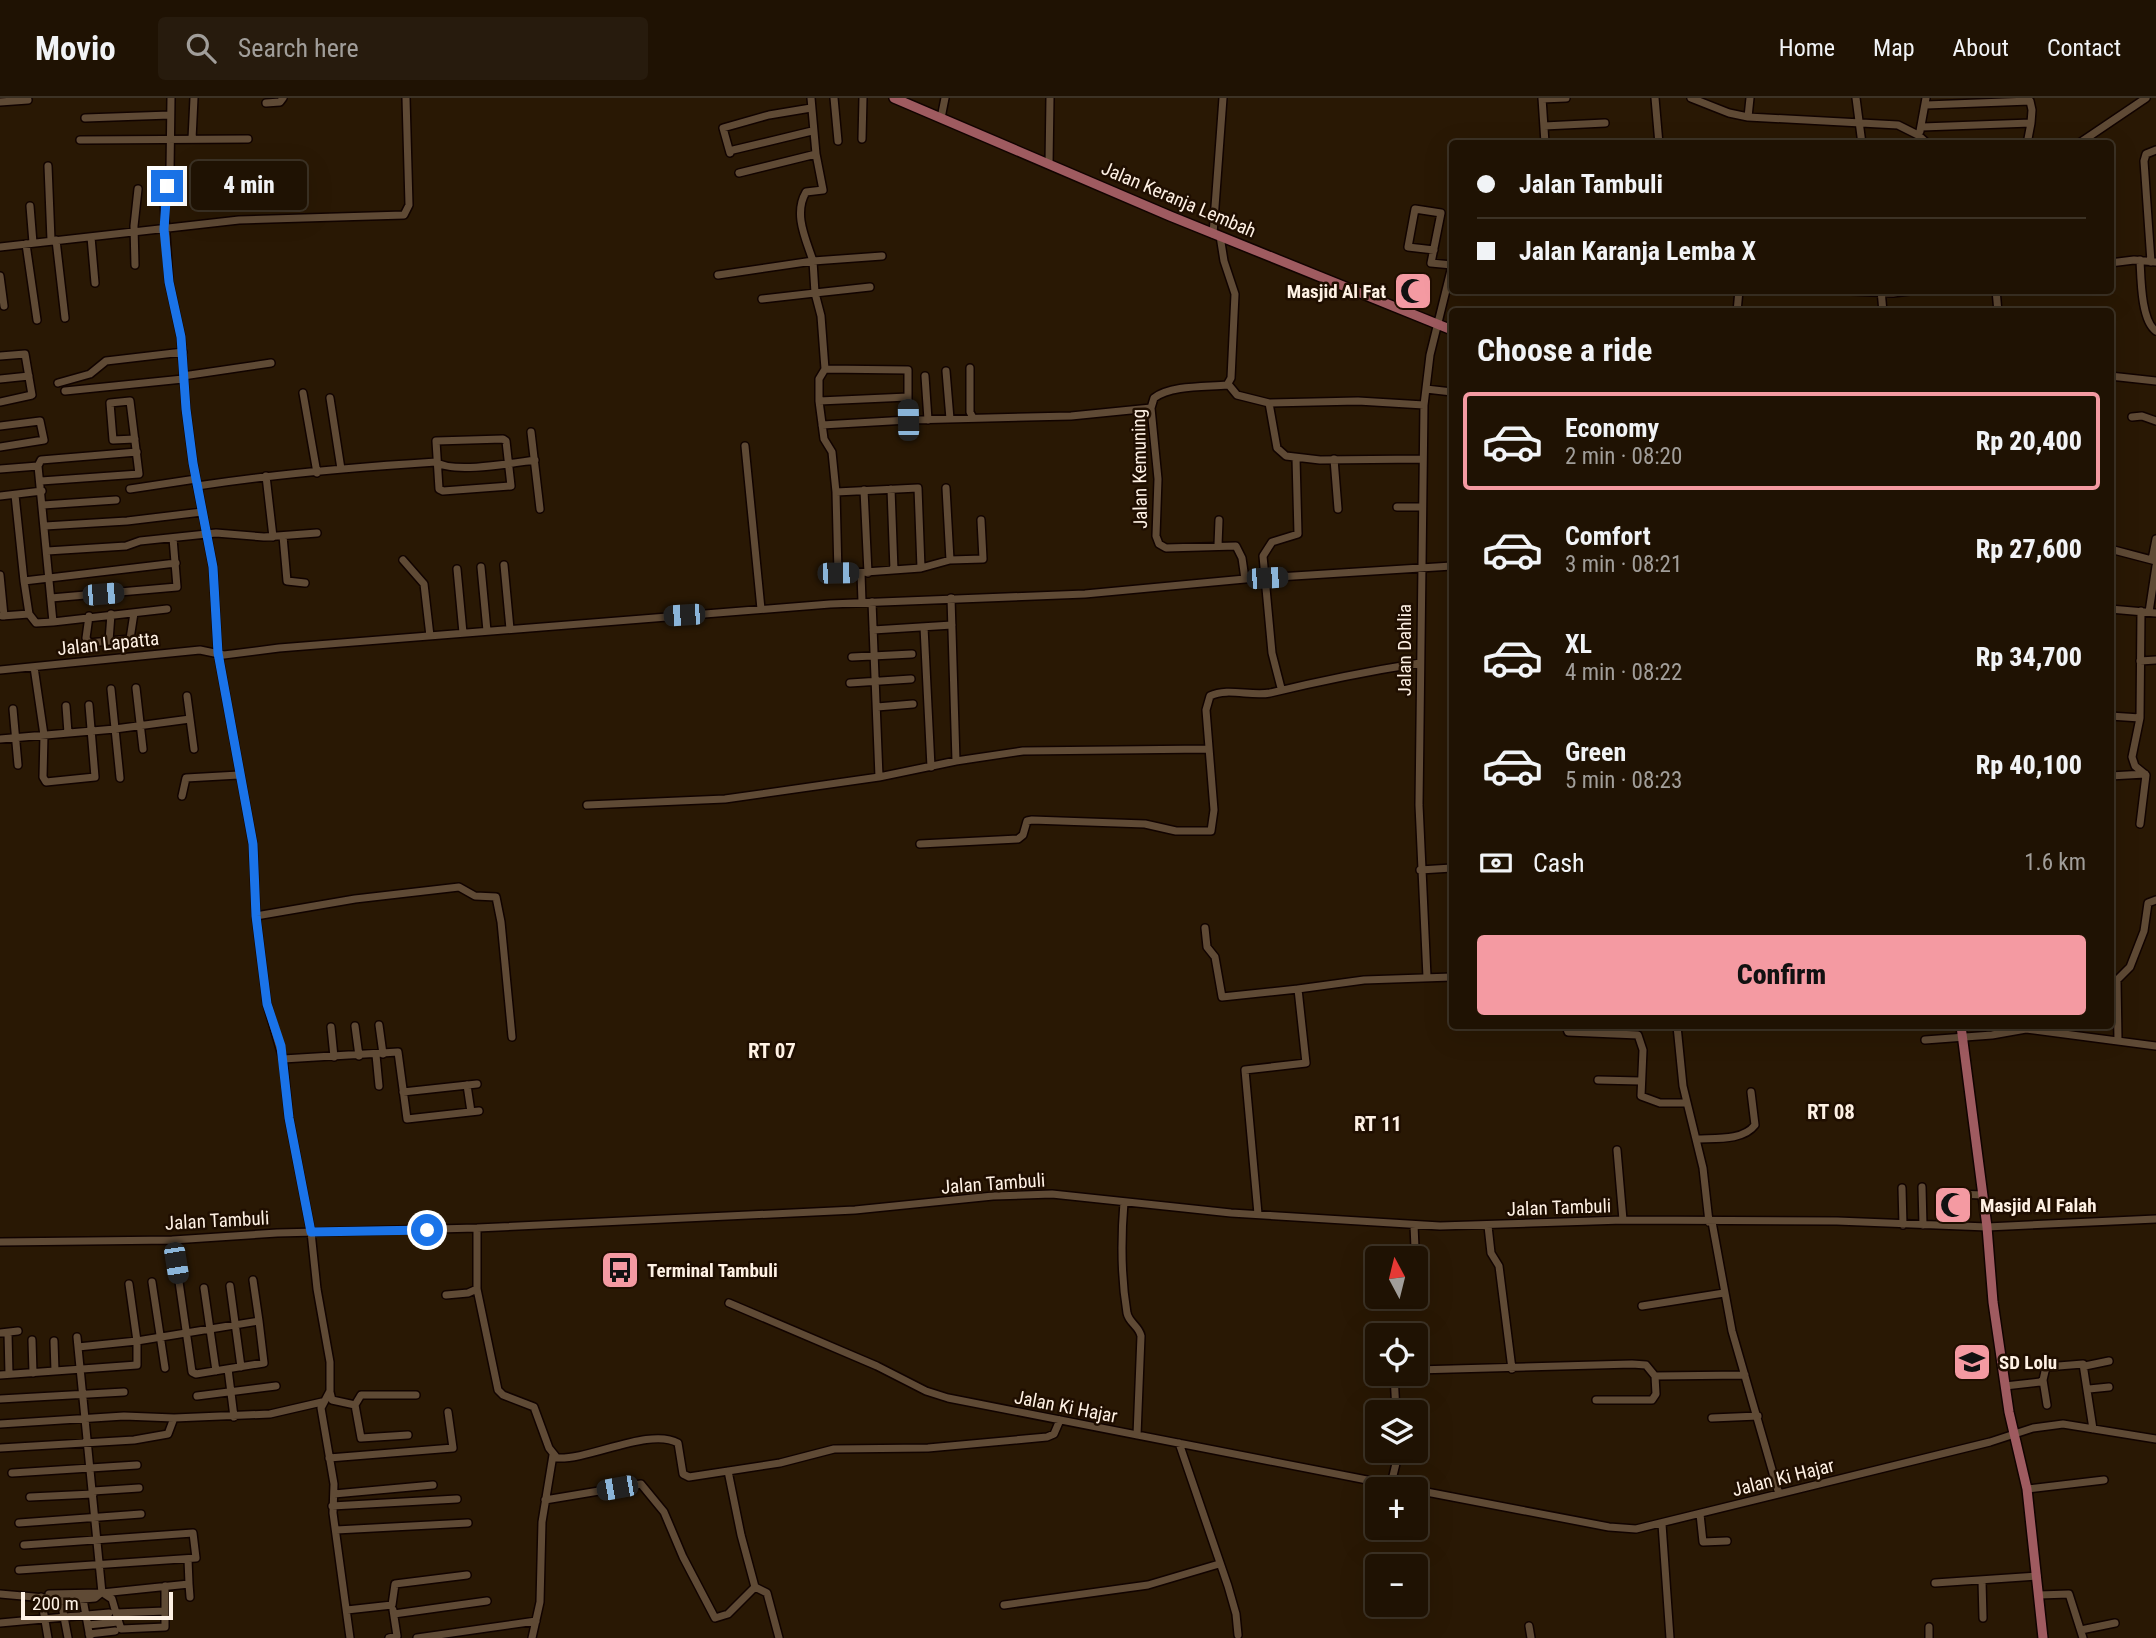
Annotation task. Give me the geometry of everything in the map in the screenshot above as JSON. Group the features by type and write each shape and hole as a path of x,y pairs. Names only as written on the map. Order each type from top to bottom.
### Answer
{"main road":[{"name":"Jalan Keranja Lembah","path":"898,99 1217,235 1449,329"},
{"path":"1962,1031 1987,1227 1993,1302 2005,1386 2027,1489 2043,1638"}],"street":[{"path":"171,98 170,170 165,193 164,229 170,290 183,352 183,377 196,482 214,578 218,653 253,844 256,916 267,1004 283,1059 289,1118 311,1232 317,1289 330,1362 331,1399 355,1405"},
{"path":"192,139 194,98"},
{"path":"266,103 280,102 283,98"},
{"path":"0,247 134,231 280,218 407,213 410,205 406,98"},
{"path":"811,98 812,131 823,191 806,192 799,204 803,232 813,261 815,293 821,316 825,369 819,379 819,401 824,439 832,452 838,573 921,568 950,560 983,559 981,520"},
{"path":"834,98 838,141"},
{"path":"862,139 863,98"},
{"path":"941,118 945,98"},
{"path":"1049,164 1050,98"},
{"path":"1223,98 1217,235 1235,302 1232,372 1228,384 1237,395 1269,403 1358,401 1424,405"},
{"path":"1545,140 1542,99 1566,98"},
{"path":"1655,98 1659,140"},
{"path":"1691,98 1729,113 1748,117 1898,125 1920,131 2031,123"},
{"path":"1748,117 1750,98"},
{"path":"1856,98 1861,140"},
{"path":"2084,140 2146,98"},
{"path":"0,102 28,100"},
{"path":"1926,140 1920,131 1926,101 2030,101 2032,110 2028,140"},
{"path":"811,108 769,115 723,128 732,151 812,131"},
{"path":"85,118 170,115"},
{"path":"1544,127 1605,123"},
{"path":"80,140 248,139"},
{"path":"2114,263 2140,260 2153,262 2144,161 2146,154 2156,150"},
{"path":"739,173 816,154"},
{"path":"48,166 53,240 65,318"},
{"path":"135,265 134,231 138,189"},
{"path":"30,206 29,243 37,320"},
{"path":"1434,250 1408,247 1415,209 1441,213 1434,250 1431,263 1449,265"},
{"path":"91,237 95,283"},
{"path":"718,275 813,261 882,256"},
{"path":"2140,260 2147,318 2151,328 2156,331"},
{"path":"0,276 4,306"},
{"name":"Jalan Dahlia","path":"1427,977 1420,870 1424,405 1427,367 1449,279"},
{"path":"762,299 870,288"},
{"path":"58,383 90,374 106,361 183,352"},
{"path":"0,356 25,354 31,397 0,402"},
{"path":"65,391 271,363"},
{"path":"970,368 970,412 973,418"},
{"path":"825,369 908,370 908,420"},
{"path":"946,372 950,419"},
{"path":"0,379 29,376"},
{"path":"925,376 928,420"},
{"path":"2114,376 2156,380"},
{"name":"Jalan Kemuning","path":"1218,545 1166,548 1157,541 1158,479 1152,408 1154,398 1159,394 1228,384"},
{"path":"1426,389 1449,392"},
{"path":"303,393 317,473"},
{"path":"819,401 908,397"},
{"path":"330,398 341,469"},
{"path":"41,481 137,476 139,473 137,452 130,401 110,403 113,440 135,439"},
{"path":"1269,403 1277,448 1282,454 1296,458 1423,459"},
{"path":"822,425 1072,416 1152,408"},
{"path":"2132,417 2156,421"},
{"path":"0,426 41,422 44,440 0,447"},
{"path":"531,432 540,509"},
{"path":"503,439 510,464 511,486 443,491 439,489 436,462 437,440 503,439"},
{"path":"37,443 52,622"},
{"path":"745,446 761,610"},
{"path":"0,469 137,452"},
{"path":"1280,688 1271,645 1264,551 1272,542 1298,534 1296,458"},
{"path":"1334,459 1338,509"},
{"path":"130,489 436,462 444,467 535,460"},
{"path":"266,476 273,537"},
{"path":"836,492 918,488 921,568"},
{"path":"946,488 950,560"},
{"path":"891,489 894,570"},
{"path":"862,602 864,490"},
{"path":"0,496 42,491"},
{"path":"15,495 29,614 36,623 167,609"},
{"path":"43,505 116,500"},
{"path":"1398,507 1422,507"},
{"path":"45,526 127,521 202,512"},
{"path":"1219,520 1218,545 1238,548 1245,579"},
{"path":"47,551 126,546 140,541 206,534 233,533 273,537 317,533"},
{"path":"283,536 287,581 305,583"},
{"path":"51,598 177,587 173,538"},
{"path":"2146,774 2135,766 2132,757 2140,718 2140,662 2149,612 2156,539"},
{"path":"2114,551 2155,563"},
{"path":"402,560 424,584 430,636"},
{"path":"24,581 176,563"},
{"path":"504,565 510,629"},
{"name":"Jalan Lapatta","path":"0,670 200,650 230,655 486,631 862,602 1085,594 1245,579 1449,566"},
{"path":"481,567 486,631"},
{"path":"457,569 463,633"},
{"path":"0,575 2,616 29,614"},
{"path":"951,598 956,761"},
{"path":"872,602 879,777"},
{"path":"2114,609 2149,612"},
{"path":"89,616 87,642 109,641 130,639 134,613"},
{"path":"109,641 111,614"},
{"path":"873,631 952,625"},
{"path":"924,627 931,767"},
{"path":"852,657 912,654"},
{"path":"2140,662 2156,660"},
{"path":"920,844 1018,839 1023,835 1027,821 1032,820 1144,824 1176,831 1209,831 1213,829 1214,820 1206,704 1210,696 1245,692 1269,693 1280,688 1420,663"},
{"path":"34,667 44,735 44,781 89,780 94,777 89,705"},
{"path":"850,683 911,679"},
{"path":"136,688 143,749"},
{"path":"111,689 120,778"},
{"path":"187,696 194,749"},
{"path":"877,707 913,704"},
{"path":"66,706 68,733"},
{"path":"13,709 18,765"},
{"path":"2114,716 2140,718"},
{"path":"0,739 91,732 190,719"},
{"path":"587,805 725,799 879,777 1023,751 1208,749"},
{"path":"2114,776 2146,774"},
{"path":"2140,824 2146,774"},
{"path":"182,796 186,778 239,775"},
{"path":"1420,870 1449,868"},
{"path":"256,916 345,901 459,887 475,896 496,897 501,922 512,1037"},
{"path":"2118,1040 2118,980 2130,967 2144,931 2147,903 2156,900"},
{"path":"1205,928 1210,952 1215,957 1222,997 1364,980 1449,977"},
{"path":"1258,1214 1245,1070 1306,1063 1298,989"},
{"path":"355,1026 359,1056"},
{"path":"379,1026 379,1086"},
{"path":"331,1027 334,1057"},
{"path":"1567,1029 1568,1032 1638,1035 1643,1050 1639,1092 1646,1100 1664,1104 1687,1103"},
{"path":"1677,1029 1687,1103 1707,1186 1724,1293 1779,1494"},
{"path":"1925,1040 1962,1031 1992,1035 2025,1029 2156,1046"},
{"path":"283,1059 398,1052 407,1119 475,1112 467,1085"},
{"path":"1598,1080 1640,1081"},
{"path":"403,1092 477,1084"},
{"path":"1697,1139 1734,1136 1751,1130 1755,1125 1751,1092"},
{"path":"1618,1150 1623,1220"},
{"path":"1902,1188 1903,1225"},
{"path":"1922,1188 1923,1225"},
{"name":"Jalan Tambuli","path":"0,1242 173,1240 246,1234 477,1228 855,1210 1052,1194 1258,1214 1414,1225 1488,1226 1623,1220 1837,1222 1987,1227 2156,1219"},
{"path":"1955,1194 1983,1195"},
{"path":"1124,1202 1122,1252 1127,1310 1129,1319 1138,1327 1141,1342 1137,1435"},
{"path":"1414,1225 1415,1246"},
{"path":"1488,1226 1491,1253 1499,1266 1512,1369"},
{"path":"477,1228 477,1289 499,1392 534,1408 553,1455 542,1522 540,1602 532,1638"},
{"path":"173,1240 192,1372 196,1374 264,1363 253,1280"},
{"path":"152,1282 165,1368"},
{"path":"0,1374 138,1365 128,1284"},
{"path":"230,1286 241,1367"},
{"path":"204,1288 216,1371"},
{"path":"446,1295 463,1294 477,1289"},
{"path":"1642,1306 1724,1293"},
{"name":"Jalan Ki Hajar","path":"729,1303 926,1391 974,1404 1365,1479"},
{"path":"78,1347 137,1341 259,1321"},
{"path":"9,1374 4,1333 18,1331"},
{"path":"77,1337 102,1593"},
{"path":"32,1340 33,1373"},
{"path":"54,1341 55,1371"},
{"path":"2047,1405 2043,1380 2046,1367 2085,1366 2109,1361"},
{"path":"1428,1370 1632,1364 1646,1365 1655,1376 1656,1394 1652,1400 1596,1400"},
{"path":"2085,1366 2093,1429"},
{"path":"228,1369 233,1417"},
{"path":"1655,1376 1745,1376"},
{"path":"2005,1386 2043,1380"},
{"path":"197,1396 276,1386"},
{"path":"2089,1389 2109,1387"},
{"path":"330,1391 321,1408 334,1493 332,1506 350,1638"},
{"path":"0,1399 124,1392"},
{"path":"408,1435 361,1438 355,1405 361,1395 416,1395"},
{"path":"0,1424 124,1416 233,1417 270,1414 322,1402"},
{"path":"329,1458 453,1448 448,1412"},
{"path":"1712,1418 1758,1416"},
{"path":"0,1448 165,1435 168,1434 174,1418"},
{"path":"553,1455 559,1459 633,1442 671,1440 678,1443 681,1468 685,1477 780,1463 834,1450 928,1448 1046,1437 1054,1434 1060,1420"},
{"name":"Jalan Ki Hajar","path":"1428,1493 1609,1527 1636,1529 2061,1424 2156,1439"},
{"path":"1179,1443 1236,1614 1238,1635"},
{"path":"12,1473 137,1465"},
{"path":"728,1471 755,1587 767,1593 779,1638"},
{"path":"2027,1489 2104,1480"},
{"path":"545,1500 641,1484 664,1512 682,1557 715,1618 728,1615 755,1587"},
{"path":"334,1493 433,1485"},
{"path":"30,1497 139,1488"},
{"path":"332,1506 457,1499"},
{"path":"19,1523 141,1514"},
{"path":"1700,1514 1703,1542 1727,1541"},
{"path":"336,1530 468,1523"},
{"path":"1662,1524 1670,1638"},
{"path":"19,1570 196,1559 193,1533 24,1545"},
{"path":"188,1559 190,1597"},
{"path":"1004,1605 1129,1589 1219,1564"},
{"path":"395,1637 392,1605 395,1584 467,1574"},
{"path":"1935,1583 2037,1576"},
{"path":"1982,1581 1983,1618"},
{"path":"0,1594 45,1596 102,1593 189,1584"},
{"path":"88,1625 119,1629 165,1627 165,1586"},
{"path":"45,1596 49,1602 95,1598 102,1593"},
{"path":"102,1593 112,1599 112,1613 119,1629"},
{"path":"2039,1595 2069,1594 2082,1634 2115,1623"},
{"path":"45,1596 48,1638"},
{"path":"83,1599 90,1636 119,1629"},
{"path":"61,1601 68,1638"},
{"path":"394,1614 487,1601"},
{"path":"347,1610 392,1605"},
{"path":"0,1623 165,1611"},
{"path":"417,1638 536,1621"},
{"path":"1528,1626 1531,1638"},
{"path":"1929,1627 1929,1638"}],"place":[{"name":"Masjid Al Fat","path":"1413,291"},
{"name":"Masjid Al Falah","path":"1953,1205"},
{"name":"Terminal Tambuli","path":"620,1270"},
{"name":"SD Lolu","path":"1972,1362"}],"district":[{"name":"RT 07","path":"772,1051"},
{"name":"RT 08","path":"1831,1112"},
{"name":"RT 11","path":"1378,1124"}],"route":[{"path":"167,186 164,229 169,282 183,352 183,379 193,463 213,567 218,653 253,844 256,916 267,1004 281,1046 289,1118 311,1232 427,1230"}]}
